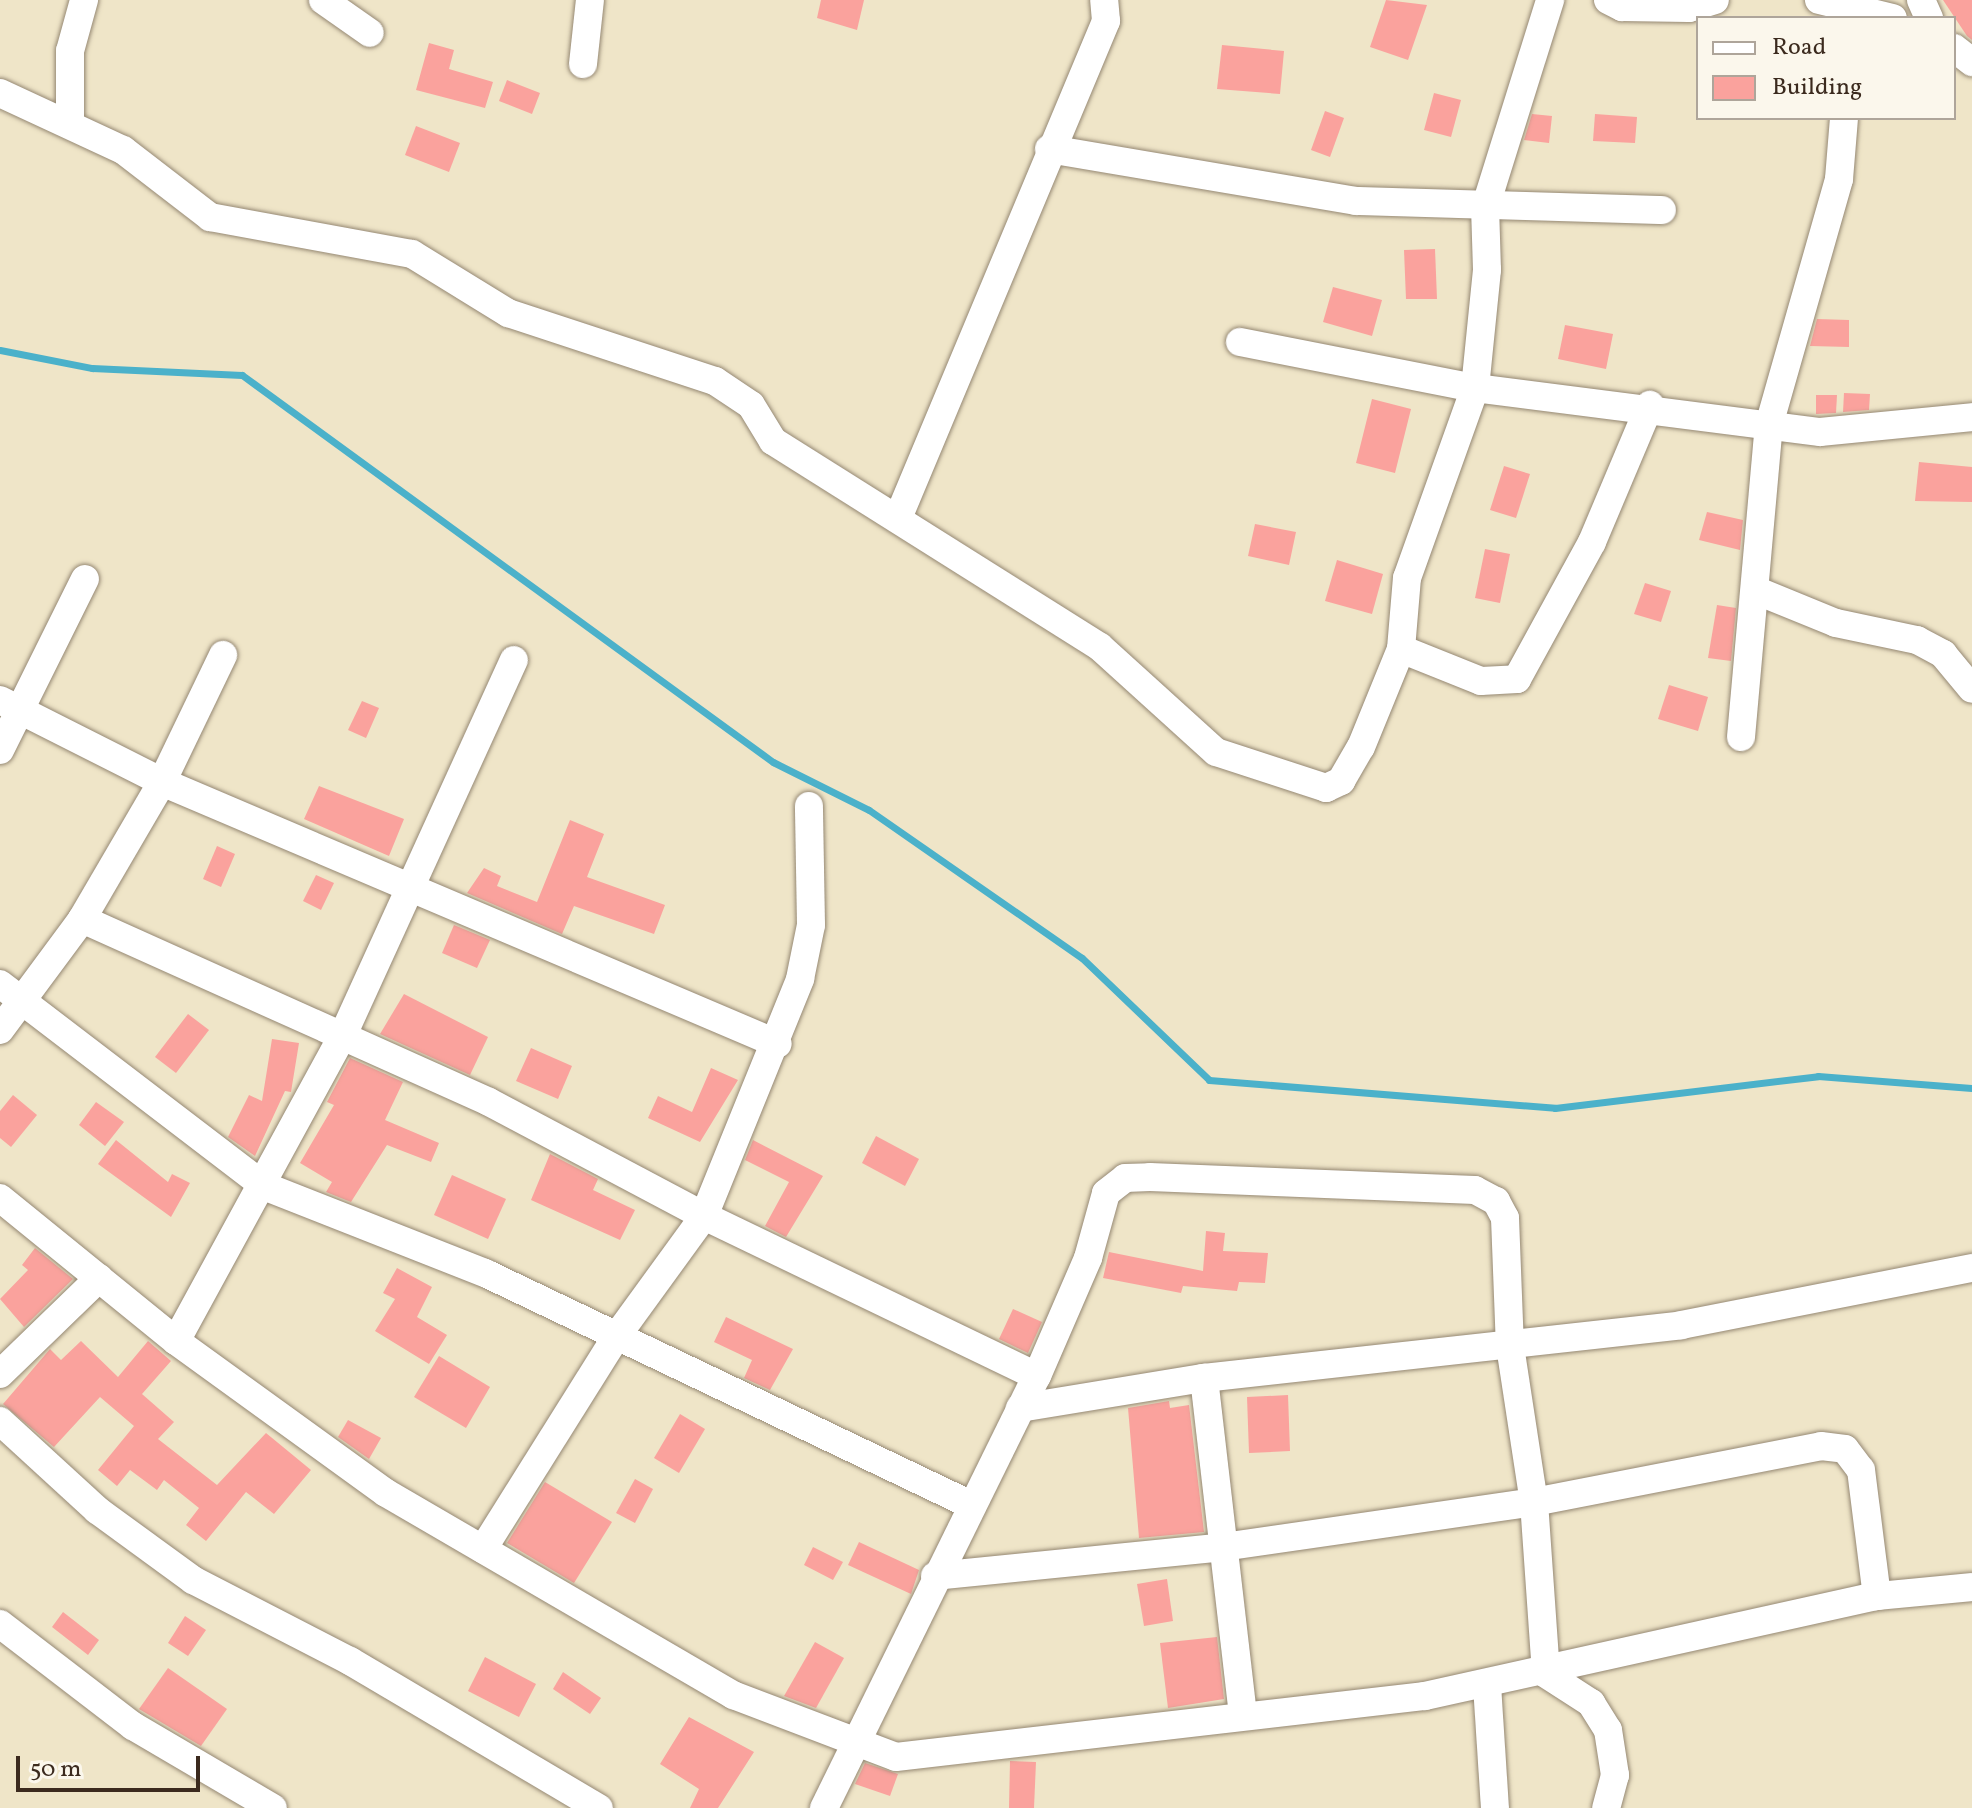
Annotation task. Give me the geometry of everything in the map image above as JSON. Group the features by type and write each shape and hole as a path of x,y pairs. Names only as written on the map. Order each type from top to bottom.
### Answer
{"street":[{"path":"323,0 370,33"},
{"path":"583,64 590,0"},
{"path":"898,518 1049,149 1106,21 1104,0"},
{"path":"0,93 123,150 210,217 412,254 508,313 715,381 751,405 773,441 1100,647 1216,752 1318,786 1341,781 1401,649 1407,578 1475,388 1487,270 1485,208 1550,0"},
{"path":"1608,0 1622,7 1689,8 1715,0"},
{"path":"1819,0 1885,16"},
{"path":"70,123 70,51 79,2"},
{"path":"1956,50 1972,62"},
{"path":"1741,737 1769,425 1835,192 1847,122"},
{"path":"1049,149 1356,201 1485,208 1510,202 1662,210"},
{"path":"1240,342 1475,388 1650,405 1820,432 1972,417"},
{"path":"1401,649 1481,681 1517,679 1592,542 1650,405"},
{"path":"0,750 12,706 85,579"},
{"path":"1755,590 1836,623 1917,640 1943,654 1972,689"},
{"path":"0,1030 24,1004 82,919 162,782 223,655"},
{"path":"176,1341 264,1186 343,1035 514,660"},
{"path":"12,706 162,782 778,1044"},
{"path":"483,1549 614,1340 704,1216 778,1044 811,925 809,806"},
{"path":"82,919 489,1102 704,1216 1037,1376"},
{"path":"0,984 264,1186 485,1273 614,1340 969,1504"},
{"path":"824,1808 851,1744 969,1504 1037,1376 1088,1258 1106,1193 1125,1178 1475,1190 1496,1201 1505,1218 1510,1346 1534,1502 1546,1674"},
{"path":"0,1198 176,1341 296,1433 483,1549 733,1695 851,1744 896,1757 1487,1685 1546,1674 1877,1596 1972,1587"},
{"path":"1020,1408 1204,1378 1681,1325 1972,1268"},
{"path":"0,1374 99,1278"},
{"path":"1204,1378 1243,1715"},
{"path":"0,1421 97,1510 193,1580 350,1661 599,1808"},
{"path":"935,1576 1223,1547 1534,1502 1821,1446 1845,1449 1861,1470 1877,1596"},
{"path":"0,1624 133,1726 273,1808"},
{"path":"1546,1674 1591,1703 1608,1730 1615,1775 1606,1808"},
{"path":"1487,1685 1495,1808"}],"building":[{"path":"821,0 864,0 857,30 817,18"},
{"path":"1386,0 1427,5 1408,60 1370,47"},
{"path":"1943,0 1972,0 1972,40 1956,16"},
{"path":"429,43 454,50 449,69 493,82 485,108 416,90"},
{"path":"1222,45 1284,51 1280,94 1217,89"},
{"path":"507,80 540,93 532,114 499,101"},
{"path":"1434,93 1461,100 1451,137 1424,130"},
{"path":"1325,111 1344,118 1330,157 1311,150"},
{"path":"1532,114 1552,116 1549,143 1524,140"},
{"path":"1595,114 1637,117 1635,143 1593,141"},
{"path":"416,126 460,143 449,172 405,155"},
{"path":"1435,249 1437,299 1406,299 1404,250"},
{"path":"1333,287 1382,300 1372,336 1323,322"},
{"path":"1817,319 1849,320 1849,347 1810,346"},
{"path":"1565,325 1613,334 1606,369 1558,359"},
{"path":"1844,393 1870,394 1869,410 1843,412"},
{"path":"1816,395 1837,395 1836,413 1816,414"},
{"path":"1372,399 1411,409 1395,473 1356,463"},
{"path":"1919,462 1972,467 1972,502 1915,501"},
{"path":"1504,466 1530,474 1516,518 1490,510"},
{"path":"1707,512 1743,520 1740,550 1699,540"},
{"path":"1255,524 1296,532 1289,565 1248,556"},
{"path":"1485,549 1510,554 1500,603 1475,598"},
{"path":"1337,560 1383,574 1372,614 1325,601"},
{"path":"1645,583 1671,591 1661,622 1634,614"},
{"path":"1717,605 1736,608 1731,661 1708,658"},
{"path":"1669,685 1708,697 1698,731 1658,719"},
{"path":"362,701 379,708 366,738 348,730"},
{"path":"319,786 404,819 389,856 304,819"},
{"path":"570,820 604,834 587,877 665,905 654,934 574,906 562,934 467,893 484,868 501,876 497,886 537,902"},
{"path":"217,846 235,854 221,887 203,879"},
{"path":"316,875 334,883 321,910 303,901"},
{"path":"454,925 490,940 477,968 442,953"},
{"path":"404,994 488,1037 470,1075 380,1034"},
{"path":"188,1014 209,1030 176,1073 155,1057"},
{"path":"272,1039 299,1043 291,1092 285,1091 255,1156 228,1137 249,1095 262,1101"},
{"path":"531,1048 572,1066 558,1099 516,1081"},
{"path":"350,1058 403,1082 385,1120 439,1143 431,1162 387,1145 351,1202 326,1192 332,1182 300,1163 334,1105 327,1102"},
{"path":"711,1068 738,1080 700,1142 648,1118 658,1096 692,1112"},
{"path":"13,1095 37,1115 11,1147 0,1138 0,1111"},
{"path":"96,1102 124,1122 105,1146 79,1125"},
{"path":"876,1136 919,1159 905,1186 862,1163"},
{"path":"116,1140 168,1182 172,1174 190,1183 171,1217 98,1164"},
{"path":"753,1140 823,1176 786,1237 765,1226 789,1182 745,1160"},
{"path":"550,1154 598,1179 593,1190 635,1210 620,1240 531,1200"},
{"path":"452,1175 506,1199 488,1239 434,1215"},
{"path":"1206,1231 1225,1233 1223,1251 1268,1253 1265,1283 1239,1282 1237,1291 1183,1286 1181,1293 1103,1278 1109,1252 1203,1271"},
{"path":"35,1248 73,1279 24,1327 0,1299 28,1270 22,1265"},
{"path":"397,1268 432,1287 417,1317 447,1335 429,1364 375,1331 395,1299 383,1293"},
{"path":"1013,1309 1042,1322 1028,1353 999,1339"},
{"path":"726,1317 793,1349 770,1390 744,1378 752,1360 714,1342"},
{"path":"81,1341 118,1377 148,1341 171,1361 142,1394 174,1422 158,1439 217,1485 266,1433 311,1470 274,1514 246,1492 206,1541 186,1525 199,1508 164,1480 157,1490 130,1470 117,1486 98,1470 134,1426 100,1397 54,1447 3,1404 50,1349 61,1360"},
{"path":"439,1356 490,1387 466,1428 414,1397"},
{"path":"1288,1395 1290,1451 1249,1453 1247,1397"},
{"path":"1169,1401 1170,1408 1189,1405 1204,1532 1139,1538 1128,1408"},
{"path":"680,1414 705,1429 679,1473 654,1458"},
{"path":"348,1420 381,1438 369,1459 338,1437"},
{"path":"635,1479 653,1489 635,1523 616,1513"},
{"path":"545,1482 612,1522 574,1583 507,1543"},
{"path":"859,1542 919,1570 911,1594 848,1565"},
{"path":"813,1547 843,1562 833,1580 804,1565"},
{"path":"1167,1579 1173,1621 1144,1626 1137,1584"},
{"path":"63,1612 99,1640 88,1655 52,1627"},
{"path":"185,1616 206,1630 188,1656 168,1643"},
{"path":"1217,1637 1224,1699 1168,1708 1160,1643"},
{"path":"815,1642 844,1658 816,1708 784,1696"},
{"path":"485,1657 536,1684 519,1717 468,1691"},
{"path":"168,1668 227,1709 201,1746 139,1709"},
{"path":"563,1672 601,1698 590,1714 553,1689"},
{"path":"689,1717 754,1752 718,1808 690,1808 699,1789 660,1764"},
{"path":"1010,1761 1036,1762 1034,1808 1009,1808"},
{"path":"865,1763 898,1774 890,1796 855,1784"}],"waterway":[{"path":"0,350 92,368 242,375 773,762 869,810 1082,958 1209,1080 1555,1108 1818,1076 1972,1088"}]}
